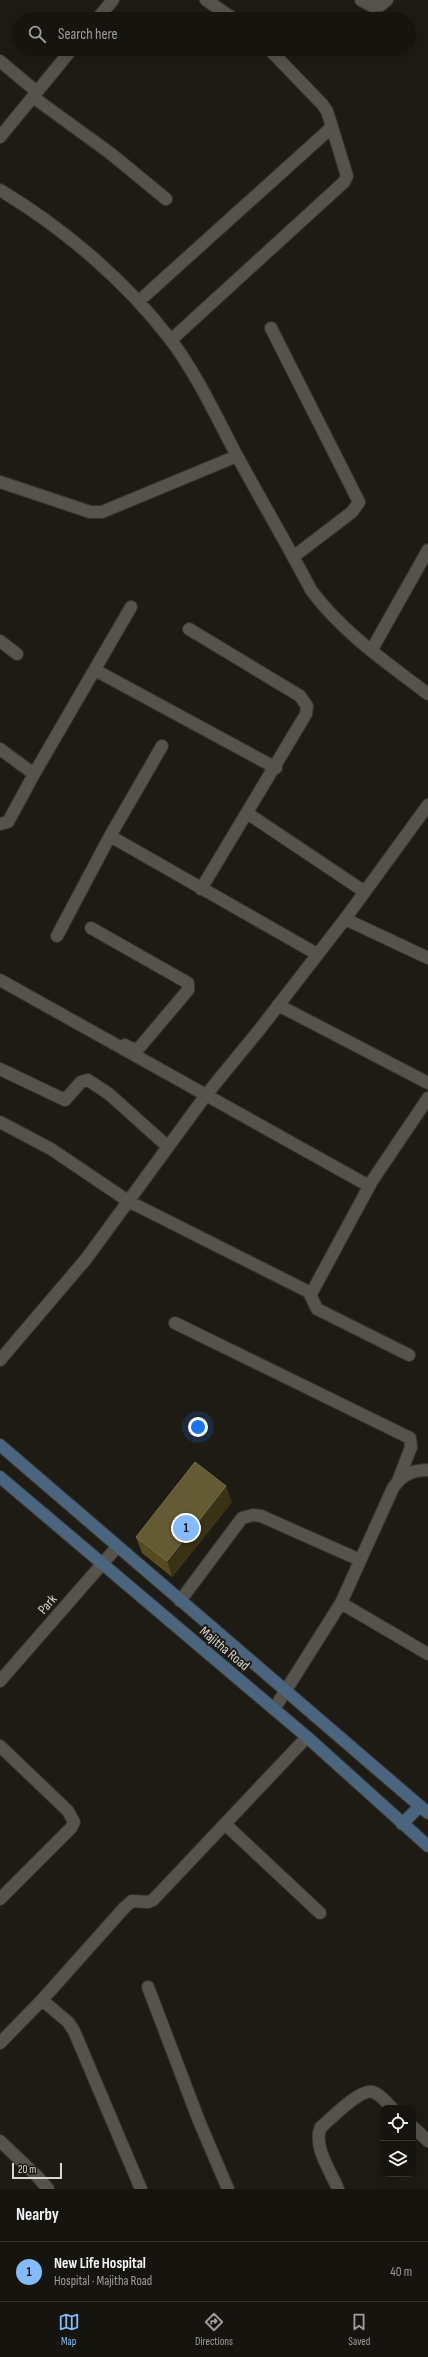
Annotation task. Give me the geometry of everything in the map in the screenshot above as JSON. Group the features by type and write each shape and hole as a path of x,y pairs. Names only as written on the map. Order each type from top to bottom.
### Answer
{"main road":[{"name":"Majitha Road","path":"0,1445 285,1692 424,1810"},
{"name":"Majitha Road","path":"0,1477 274,1709 428,1846"},
{"path":"402,1824 424,1810"}],"street":[{"path":"103,12 113,0"},
{"path":"206,0 224,12"},
{"path":"361,0 372,6 382,4 387,0"},
{"path":"0,137 66,56"},
{"path":"171,340 344,182 347,176 327,112 314,94 276,56"},
{"path":"0,61 35,94 110,152 166,199"},
{"path":"139,301 332,127"},
{"path":"0,190 28,207 93,259 139,301 171,340 293,557 320,602 371,651 428,694"},
{"path":"271,328 359,502 352,512 293,557"},
{"path":"0,482 90,512 102,512 237,456"},
{"path":"371,651 428,551"},
{"path":"0,824 8,822 34,774 131,608"},
{"path":"189,629 300,696 305,701 307,706 306,714 276,768 201,889"},
{"path":"0,641 17,654"},
{"path":"95,670 276,768"},
{"path":"58,936 110,836 162,746"},
{"path":"0,749 34,774"},
{"path":"0,1360 86,1258 167,1146 345,919 428,806"},
{"path":"247,814 365,892"},
{"path":"110,836 317,954"},
{"path":"345,919 428,958"},
{"path":"0,979 132,1049 140,1048 188,990 188,983 91,928"},
{"path":"0,979 369,1186"},
{"path":"278,1005 428,1083"},
{"path":"0,1069 65,1100 81,1082 88,1080 109,1094 167,1146"},
{"path":"312,1294 369,1186 428,1098"},
{"path":"0,1122 51,1149 128,1201 312,1294 317,1309 409,1355"},
{"path":"175,1324 410,1438 411,1448 398,1481 341,1603 274,1709"},
{"path":"398,1481 410,1472 428,1470"},
{"path":"180,1601 242,1518 247,1516 261,1516 360,1560"},
{"name":"Park","path":"0,1681 117,1547"},
{"path":"341,1603 428,1654"},
{"path":"0,2043 42,2000 124,1908 132,1901 148,1902 154,1900 306,1737"},
{"path":"0,1746 68,1811 74,1822 71,1828 0,1899"},
{"path":"225,1824 320,1913"},
{"path":"148,1987 199,2121 228,2189"},
{"path":"42,2000 68,2022 74,2032 141,2189"},
{"path":"338,2189 319,2145 318,2133 321,2127 358,2096 366,2092 378,2094 389,2105"},
{"path":"416,2130 428,2141"},
{"path":"0,2140 37,2176 48,2189"}],"building":[{"path":"195,1462 226,1486 167,1561 136,1537"}],"place":[{"name":"New Life Hospital","path":"186,1528"}]}
